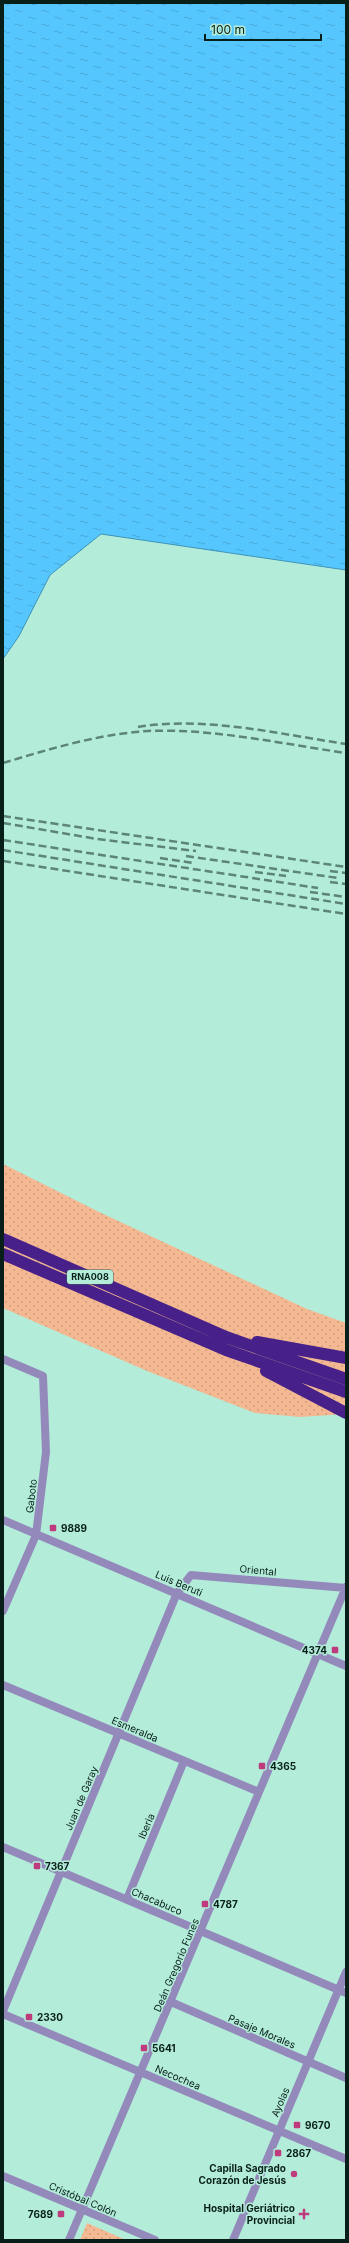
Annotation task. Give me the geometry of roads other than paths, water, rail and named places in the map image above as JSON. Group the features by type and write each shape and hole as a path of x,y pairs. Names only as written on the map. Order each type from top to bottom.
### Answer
{"highway":[{"name":"RNA008","path":"3,1239 226,1337 346,1379"},
{"name":"RNA008","path":"3,1254 226,1350 346,1392"},
{"path":"226,1337 346,1358"},
{"name":"RNA008","path":"226,1350 346,1413"}],"street":[{"name":"Gaboto","path":"3,1359 43,1376 46,1452 36,1535 6,1595 4,1608"},
{"name":"Luis Beruti","path":"3,1520 346,1666"},
{"name":"Oriental","path":"177,1593 191,1575 346,1587"},
{"name":"Deán Gregorio Funes","path":"69,2240 202,1930 346,1587"},
{"name":"Juan de Garay","path":"3,2012 177,1593"},
{"name":"Esmeralda","path":"3,1684 259,1792"},
{"name":"Iberia","path":"127,1899 184,1761"},
{"name":"Chacabuco","path":"3,1847 202,1930 342,1992"},
{"name":"Ayolas","path":"233,2240 308,2062 342,1992 346,1972"},
{"name":"Pasaje Morales","path":"171,2002 346,2078"},
{"name":"Necochea","path":"3,2012 346,2159"},
{"name":"Cristóbal Colón","path":"3,2176 155,2240"}],"water":[{"path":"3,3 346,3 346,570 101,534 50,575 19,636 3,659"}],"railway":[{"path":"138,727 163,724 216,725 268,731 346,744"},
{"path":"3,763 56,748 111,735 148,731 222,734 346,753"},
{"path":"3,816 346,867"},
{"path":"3,823 97,839 196,851"},
{"path":"3,840 318,888"},
{"path":"3,850 346,904"},
{"path":"186,856 338,878"},
{"path":"160,858 193,863"},
{"path":"3,861 346,914"},
{"path":"330,871 346,873"},
{"path":"255,872 286,876"},
{"path":"330,882 346,884"},
{"path":"310,892 346,897"}],"place":[{"name":"9889","path":"53,1528"},
{"name":"4374","path":"335,1650"},
{"name":"4365","path":"262,1766"},
{"name":"7367","path":"37,1866"},
{"name":"4787","path":"205,1904"},
{"name":"2330","path":"29,2017"},
{"name":"5641","path":"144,2048"},
{"name":"9670","path":"297,2125"},
{"name":"2867","path":"278,2153"},
{"name":"Capilla Sagrado Corazón de Jesús","path":"294,2174"},
{"name":"7689","path":"61,2214"},
{"name":"Hospital Geriátrico Provincial","path":"304,2214"}]}
